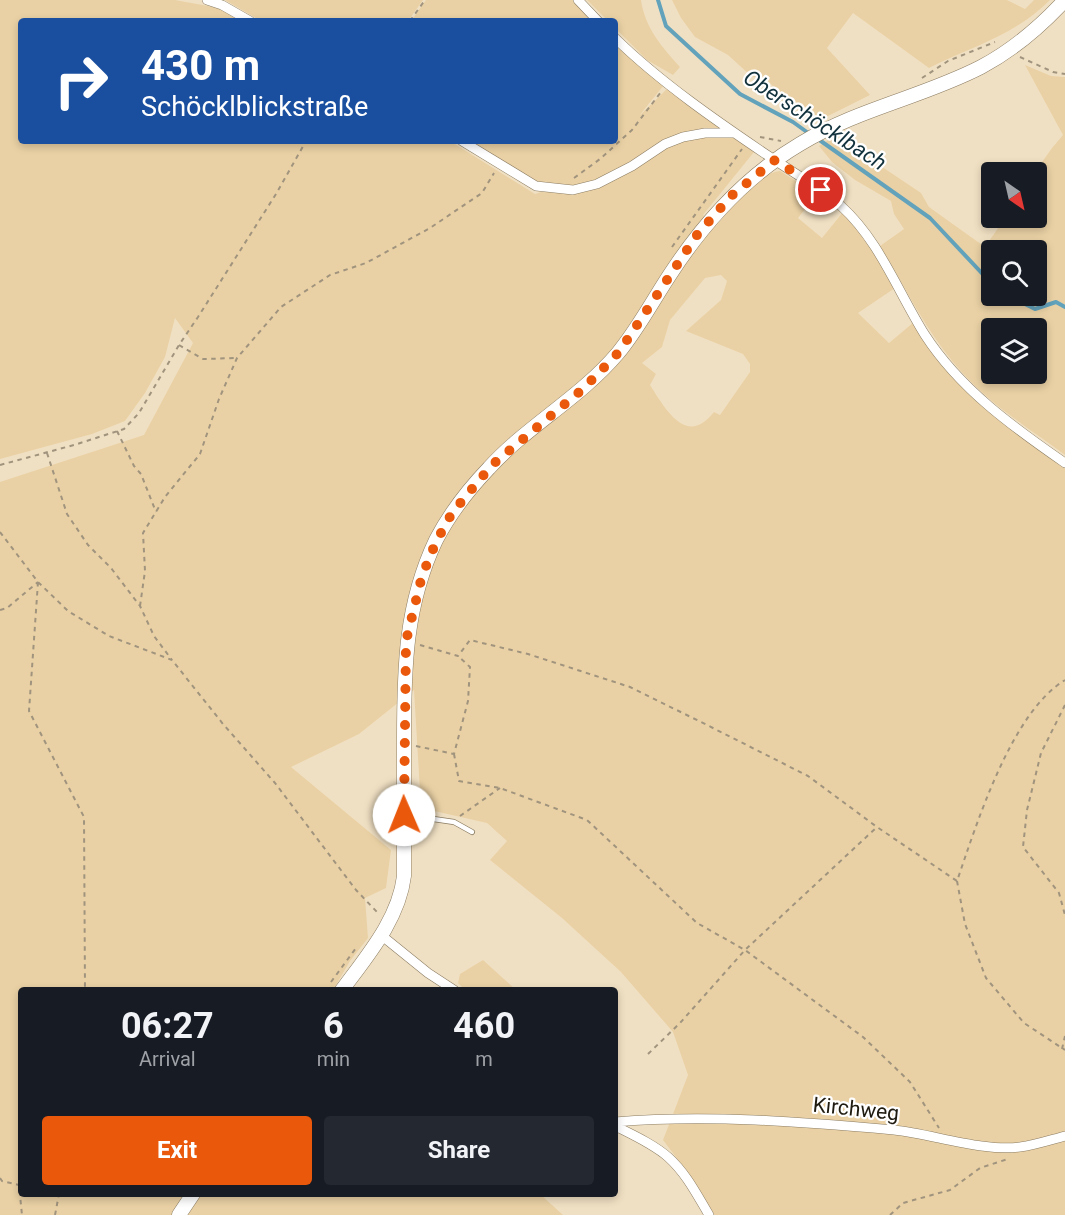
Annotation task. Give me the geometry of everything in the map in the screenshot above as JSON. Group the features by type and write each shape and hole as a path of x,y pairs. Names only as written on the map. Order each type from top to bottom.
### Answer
{"main road":[{"path":"344,987 388,923 402,891 406,641 422,576 436,542 452,513 492,465 584,388 619,352 697,235 731,196 794,142 832,126 870,106 959,77 1004,46 1035,30 1065,0"},
{"path":"179,1215 192,1197"}],"street":[{"path":"207,0 222,5 245,18"},
{"path":"578,0 595,18"},
{"path":"618,41 641,62 734,133 821,190 852,217 875,249 926,336 961,379 1012,426 1065,463"},
{"path":"467,144 536,186 573,190 597,184 632,166 665,144 683,137 705,133 734,133"},
{"path":"381,934 428,974 449,987"},
{"name":"Kirchweg","path":"618,1124 683,1118 784,1120 902,1131 998,1147 1020,1147 1065,1136"},
{"path":"639,1138 638,1128 641,1120"},
{"path":"618,1126 668,1157 691,1183 709,1215"}],"lane":[{"path":"404,815 454,822 472,832"}],"path":[{"path":"412,18 424,0"},
{"path":"919,80 948,61 1004,46 1025,60 1053,72 1065,74"},
{"path":"618,142 632,130 669,83"},
{"path":"669,252 748,141 756,137 794,142"},
{"path":"0,465 124,429 138,413 276,194 304,144"},
{"path":"560,190 615,144"},
{"path":"140,606 145,570 143,533 165,497 200,454 219,399 237,358 281,307 330,275 366,263 430,228 482,193 499,164"},
{"path":"179,345 203,359 237,358"},
{"path":"117,431 134,466 141,474 156,512"},
{"path":"47,453 67,514 88,545 111,568 140,606 154,636 222,724 275,783 356,890 382,916"},
{"path":"0,532 38,582 68,611 109,636 172,660"},
{"path":"0,610 7,608 38,582"},
{"path":"38,582 29,711 84,817 85,987"},
{"path":"458,656 471,640 528,654 630,687 808,776 876,827 957,881"},
{"path":"406,641 458,656 470,667 468,701 454,754 459,782 500,788 587,820 697,923 745,950 863,1037 910,1082 945,1138"},
{"path":"1065,680 1053,687 1020,726 978,818 957,881 965,924 986,978 1024,1023 1064,1049 1065,1036"},
{"path":"1065,705 1041,753 1027,810 1023,847 1059,893 1065,915"},
{"path":"404,742 454,754"},
{"path":"454,822 470,807 500,788"},
{"path":"648,1054 680,1023 745,950 876,827"},
{"path":"890,1215 903,1203 950,1190 980,1168 1006,1161 1020,1147"},
{"path":"0,1178 2,1181 18,1185"},
{"path":"20,1197 22,1215"},
{"path":"55,1215 58,1197"}],"shaded area":[{"path":"0,0 175,0 219,8 236,18 18,18 18,144 455,144 535,194 554,188 540,184 473,144 618,144 618,46 664,85 639,116 668,88 754,152 703,215 716,226 754,185 772,173 780,171 817,194 798,218 822,238 843,212 877,258 895,288 858,313 889,343 914,322 947,368 1065,466 1065,1215 714,1215 694,1181 663,1140 688,1075 673,1032 621,972 562,918 490,860 507,841 487,823 421,808 414,690 359,734 291,767 391,850 386,888 365,898 368,938 350,961 335,987 18,987 18,1197 543,1197 563,1215 0,1215 0,482 144,435 193,343 175,318 165,357 145,393 125,421 92,434 0,459","holes":["721,275 727,281 721,300 686,331 743,354 750,364 750,372 720,415 714,412 704,422 694,426 685,425 677,421 662,404 650,385 656,374 642,363 662,347 670,320 705,278"]},
{"path":"225,0 423,0 410,18 256,18"},
{"path":"426,0 574,0 591,18 413,18"},
{"path":"587,0 641,0 650,28 680,67 673,75 647,60 618,31 618,18 605,18"},
{"path":"672,0 1007,0 1025,9 1034,0 1050,0 1007,32 929,68 853,13 827,48 870,95 816,122 805,107 788,102 769,82 751,76 728,55 695,37 681,18"},
{"path":"1025,65 1051,76 1065,77 1065,455 992,401 953,362 923,320 880,246 904,229 894,214 891,201 855,180 832,162 819,146 838,134 845,142 921,193 929,207 981,244 981,306 1047,306 1047,240 990,240 998,228 1047,228 1047,162 1042,162 1063,135"},
{"path":"483,960 513,987 462,987 458,983 460,974"}],"waterway":[{"name":"Oberschöcklbach","path":"658,0 666,26 740,94 793,122 811,135"},
{"name":"Oberschöcklbach","path":"818,139 930,218 981,272"},
{"name":"Oberschöcklbach","path":"1047,305 1056,302 1065,307"},
{"name":"Oberschöcklbach","path":"1029,306 1035,309 1044,306"}],"route":[{"path":"404,815 406,641 422,576 436,542 452,513 492,465 584,388 619,352 697,235 731,196 775,160 821,190"}]}
